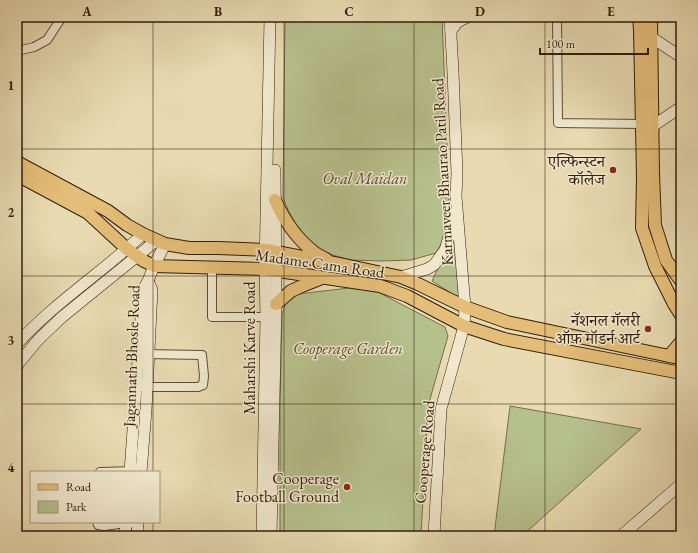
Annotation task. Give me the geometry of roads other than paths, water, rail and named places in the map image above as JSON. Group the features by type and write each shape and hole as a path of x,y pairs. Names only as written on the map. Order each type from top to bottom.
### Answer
{"main road":[{"name":"Maharshi Karve Road","path":"270,17 271,251"},
{"name":"Maharshi Karve Road","path":"262,536 266,317 275,200 278,17"},
{"name":"Karmaveer Bhaurao Patil Road","path":"450,17 457,173 456,196 465,307 464,326"},
{"path":"451,31 461,19 468,17"},
{"path":"644,20 647,125 653,174 655,225 666,260 681,281"},
{"path":"644,20 651,36 642,228 655,266 681,315"},
{"path":"651,36 681,57"},
{"path":"647,125 681,107"},
{"name":"Madame Cama Road","path":"17,162 108,211 143,234 161,242 189,248 271,251 401,277 465,307 507,322 675,357"},
{"name":"Madame Cama Road","path":"17,175 88,213 127,249 144,262 154,266 270,270 380,286 407,296 464,326 504,340 681,373"},
{"path":"401,277 427,269 434,265 445,250 451,230 456,196"},
{"path":"275,200 281,213 299,237 316,253 334,263"},
{"path":"17,344 60,303 127,249 143,234"},
{"path":"17,365 38,340 62,317 137,257 161,242"},
{"name":"Jagannath Bhosle Road","path":"142,471 147,387 144,354 152,290 148,281 161,242"},
{"name":"Maharshi Karve Road","path":"270,270 276,304 272,536"},
{"path":"276,304 291,291 324,278"},
{"name":"Cooperage Road","path":"434,536 441,409 464,326"},
{"path":"675,357 681,342"},
{"path":"130,471 136,387 144,354"},
{"path":"621,536 681,484"},
{"path":"125,536 126,523"},
{"path":"137,536 138,523"}],"street":[{"path":"17,51 47,40 62,17"},
{"path":"556,17 558,123 647,125"},
{"path":"212,268 212,317 266,317"},
{"path":"136,387 198,388 203,384 204,376 202,355 144,354"},
{"path":"97,523 98,525 104,526 138,523"}],"place":[{"name":"एल्फिन्स्टन कॉलेज","path":"613,170"},
{"name":"नॅशनल गॅलरी ऑफ मॉडर्न आर्ट","path":"648,329"},
{"name":"Cooperage Football Ground","path":"347,487"}],"park label":[{"name":"Oval Maidan","path":"365,178"},
{"name":"Cooperage Garden","path":"348,348"}]}
